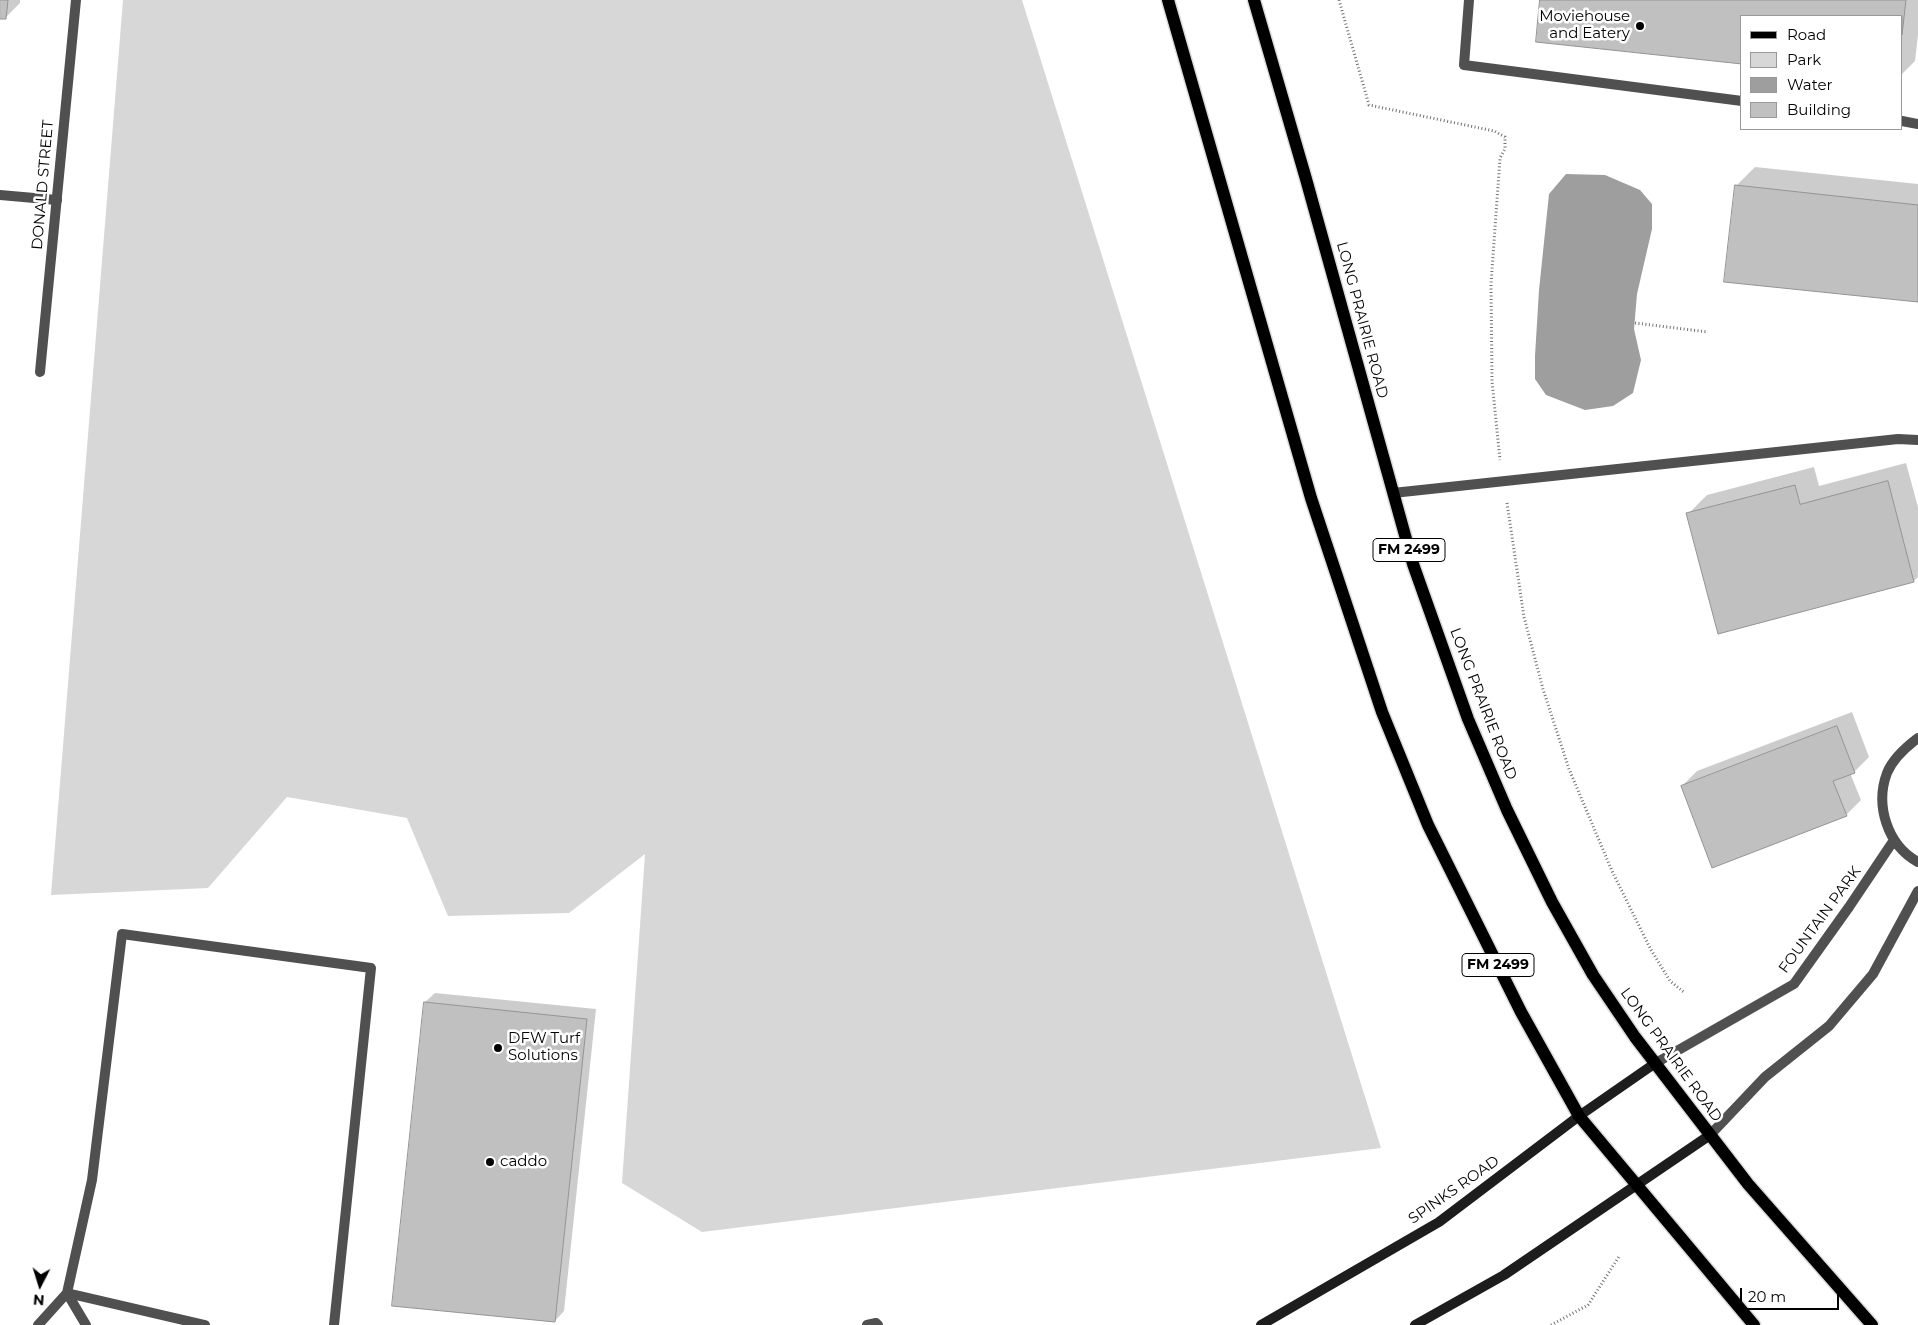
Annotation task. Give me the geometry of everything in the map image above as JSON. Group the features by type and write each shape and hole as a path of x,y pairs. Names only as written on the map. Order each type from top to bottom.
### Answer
{"main road":[{"name":"FM 2499","path":"1168,0 1311,498 1382,712 1428,825 1521,1012 1580,1116 1754,1325"},
{"name":"LONG PRAIRIE ROAD","path":"1254,0 1306,178 1413,564 1468,719 1507,810 1552,902 1593,975 1654,1064 1748,1184 1872,1325"},
{"name":"SPINKS ROAD","path":"1261,1325 1439,1222 1580,1116 1654,1064"},
{"path":"1416,1325 1504,1275 1710,1135"}],"street":[{"name":"DONALD STREET","path":"40,372 76,0"},
{"path":"1469,0 1464,65 1740,101"},
{"path":"1903,122 1918,124"},
{"path":"0,195 57,200"},
{"path":"1393,493 1898,438 1918,440"},
{"path":"1918,738 1901,751 1888,772 1882,796 1884,819 1894,840 1910,857 1918,862"},
{"name":"FOUNTAIN PARK","path":"1654,1064 1794,984 1894,840"},
{"path":"1710,1135 1765,1077 1829,1026 1873,974 1918,891"},
{"path":"38,1325 68,1293 92,1180 122,934 371,968 334,1325"},
{"path":"68,1293 86,1325"},
{"path":"68,1293 205,1325"},
{"path":"867,1325 876,1323 878,1325"}],"path":[{"path":"1634,323 1708,332"},
{"path":"1551,1325 1588,1305 1620,1255"}],"green space":[{"path":"123,0 1022,0 1381,1148 702,1232 622,1183 645,854 569,913 448,916 407,818 287,797 208,888 51,895"}],"water":[{"path":"1566,174 1605,175 1640,190 1652,204 1652,229 1637,294 1634,329 1641,360 1633,393 1613,406 1585,410 1546,395 1535,379 1539,290 1549,194"}],"building":[{"path":"0,0 8,0 6,19 0,19"},
{"name":"Moviehouse and Eatery","path":"1540,0 1906,0 1903,26 1903,15 1740,15 1740,64 1536,42"},
{"path":"1735,185 1918,205 1918,302 1724,282"},
{"path":"1888,481 1914,582 1718,634 1686,513 1795,485 1800,504"},
{"path":"1837,726 1855,773 1833,781 1847,816 1712,868 1681,786"},
{"name":"caddo","path":"424,1002 587,1019 555,1322 392,1306"}],"place":[{"name":"Moviehouse and Eatery","path":"1640,26"},
{"name":"DFW Turf Solutions","path":"498,1048"},
{"name":"caddo","path":"490,1162"}]}
